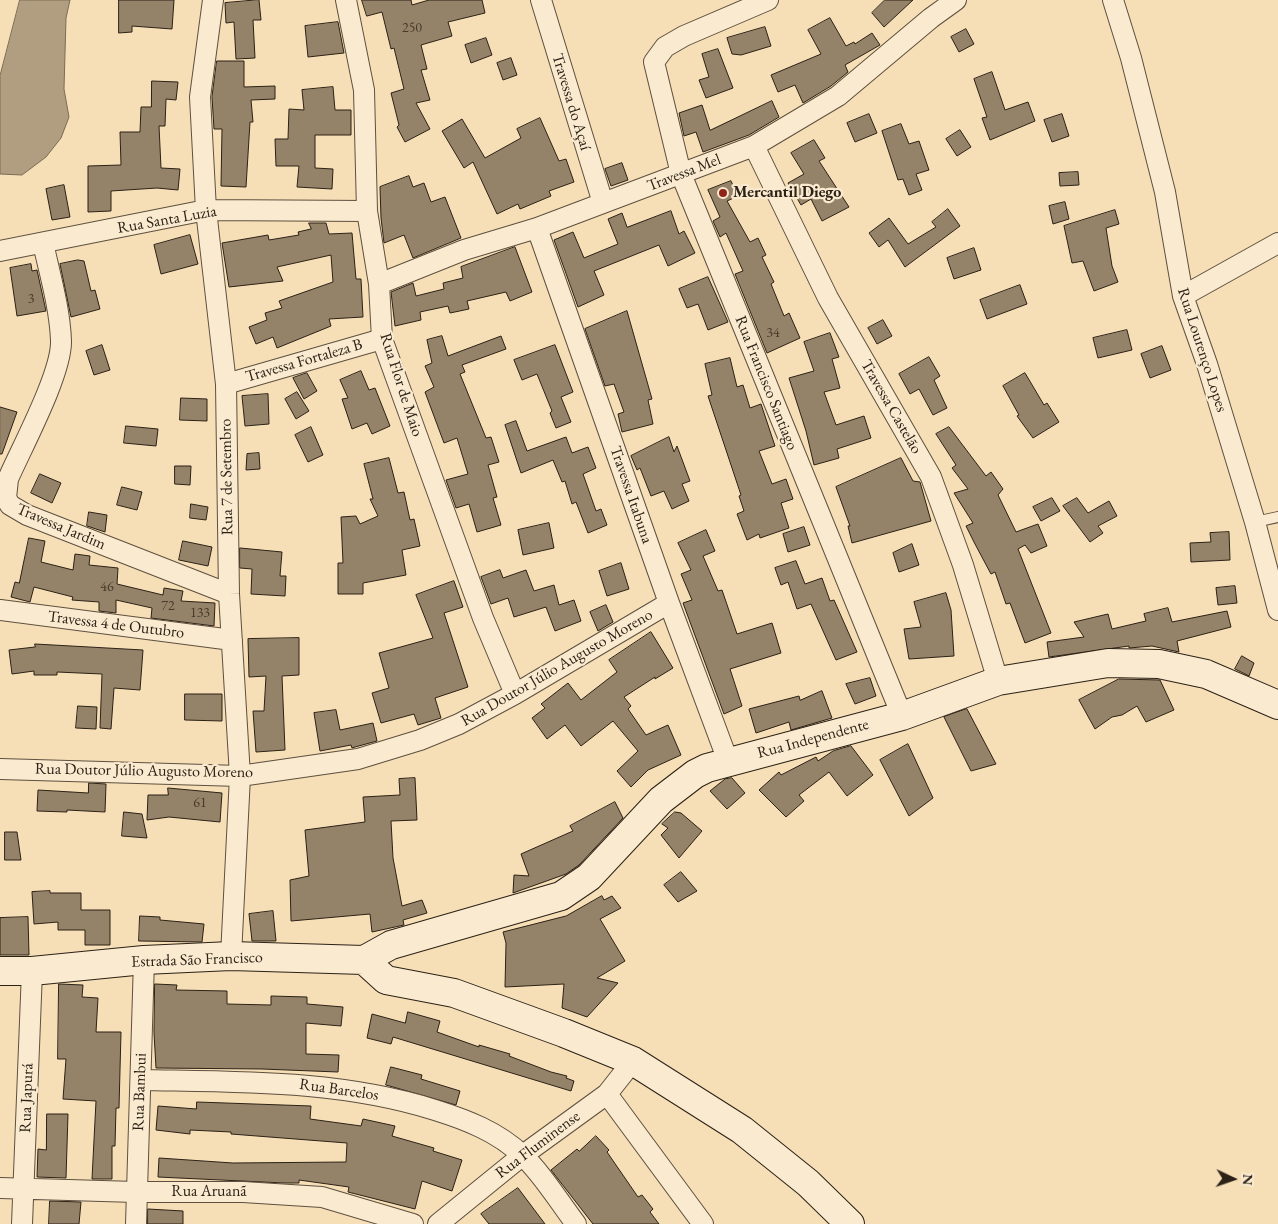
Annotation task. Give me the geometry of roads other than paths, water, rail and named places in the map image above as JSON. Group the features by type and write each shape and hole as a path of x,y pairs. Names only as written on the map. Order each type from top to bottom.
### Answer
{"street":[{"name":"Rua 7 de Setembro","path":"213,0 200,97 206,210 226,384 230,594 240,776 231,956"},
{"name":"Rua Flor de Maio","path":"346,0 364,90 367,211 379,284 382,339 483,618 515,694"},
{"name":"Travessa do Açaí","path":"541,0 603,203"},
{"name":"Rua Francisco Santiago","path":"768,0 684,36 666,47 654,62 681,174 902,716"},
{"name":"Travessa Mel","path":"379,284 464,250 537,228 754,146 838,96 931,18 956,0"},
{"name":"Rua Lourenço Lopes","path":"1112,0 1131,58 1165,192 1183,296 1207,364 1256,522 1278,610"},
{"name":"Travessa Castelão","path":"754,146 828,298 931,477 963,565 998,681"},
{"name":"Rua Santa Luzia","path":"0,251 206,210 367,211"},
{"name":"Travessa Itabuna","path":"537,228 669,603 728,761"},
{"name":"Travessa Jardim","path":"43,243 59,320 61,343 58,365 8,479 6,498 10,504 27,516 230,594"},
{"path":"1183,296 1278,243"},
{"name":"Travessa Fortaleza B","path":"226,384 382,339"},
{"name":"Rua Doutor Júlio Augusto Moreno","path":"0,769 240,776 358,759 420,740 459,724 515,694 669,603"},
{"name":"Travessa 4 de Outubro","path":"0,610 232,640"},
{"name":"Rua Independente","path":"364,960 391,945 561,896 589,878 661,800 694,774 728,761 902,716 998,681 1108,664 1159,664 1206,674 1278,705"},
{"name":"Estrada São Francisco","path":"0,971 32,971 144,960 231,956 364,960"},
{"name":"Rua Bambui","path":"136,1224 144,960"},
{"path":"364,960 386,980 454,993 564,1033 633,1061 742,1130 808,1183 850,1224"},
{"name":"Rua Japurá","path":"22,1224 32,971"},
{"name":"Rua Fluminense","path":"438,1224 523,1155 608,1094 633,1061"},
{"name":"Rua Barcelos","path":"141,1080 302,1084 366,1093 415,1103 452,1115 489,1130 523,1155 576,1224"},
{"path":"608,1094 703,1224"},
{"name":"Rua Aruanã","path":"0,1188 136,1192 243,1192 322,1197 413,1224"}],"lane":[{"path":"1256,522 1278,517"}],"place":[{"name":"Mercantil Diego","path":"723,193"}]}
